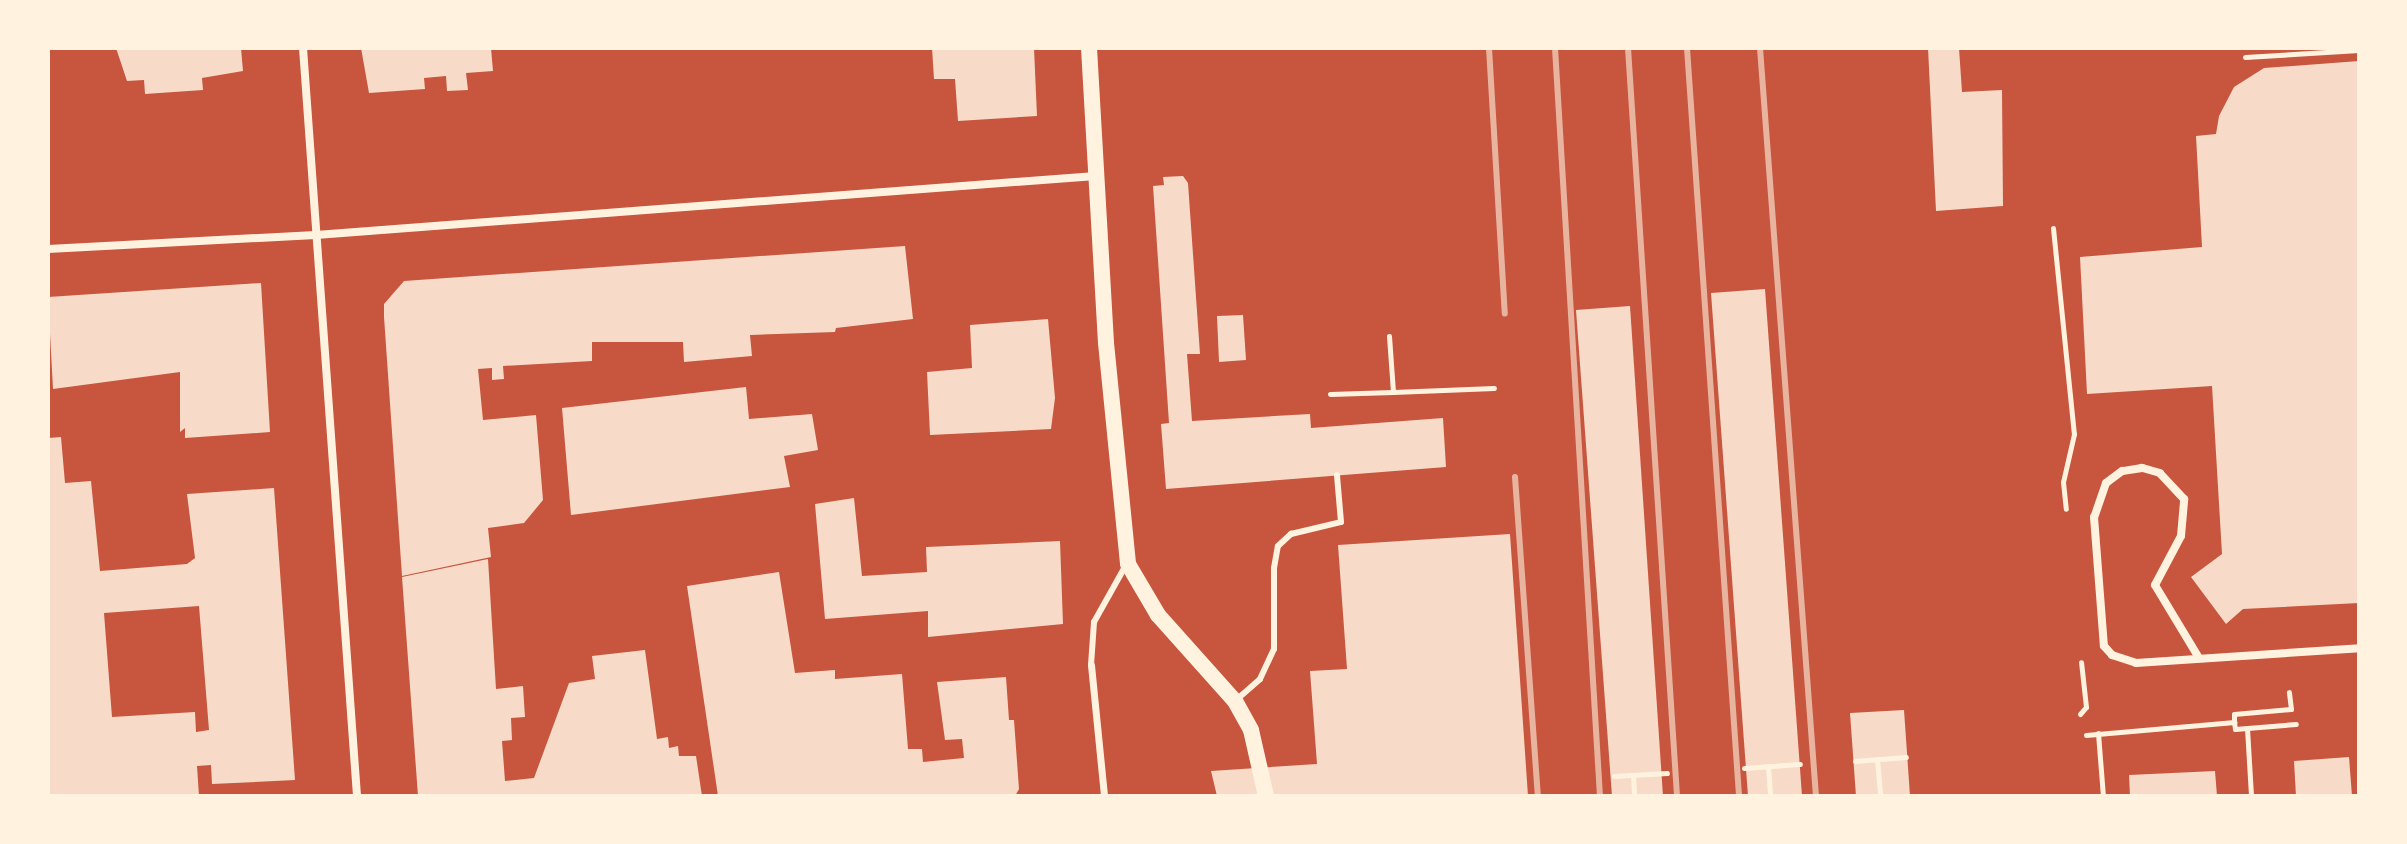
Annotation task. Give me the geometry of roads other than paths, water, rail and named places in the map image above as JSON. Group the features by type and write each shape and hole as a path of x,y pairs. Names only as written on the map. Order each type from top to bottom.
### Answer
{"main road":[{"path":"1089,48 1119,513 1128,564 1158,615 1235,701 1251,730 1266,796"}],"street":[{"path":"303,48 357,796"},
{"path":"48,249 316,235 1096,176"},
{"path":"2199,658 2155,585 2181,536 2184,499 2175,484 2160,473 2122,471 2106,483 2094,517 2104,646 2125,662 2199,658 2359,648"},
{"path":"1091,665 1104,796"}],"lane":[{"path":"1235,701 1260,679 1274,649 1278,546 1291,534 1341,522 1337,475"},
{"path":"1091,665 1094,622 1128,564"}],"railway":[{"path":"1489,48 1505,314"},
{"path":"1555,48 1600,796"},
{"path":"1628,48 1677,796"},
{"path":"1687,48 1739,796"},
{"path":"1760,48 1816,796"},
{"path":"1515,477 1538,796"}]}
